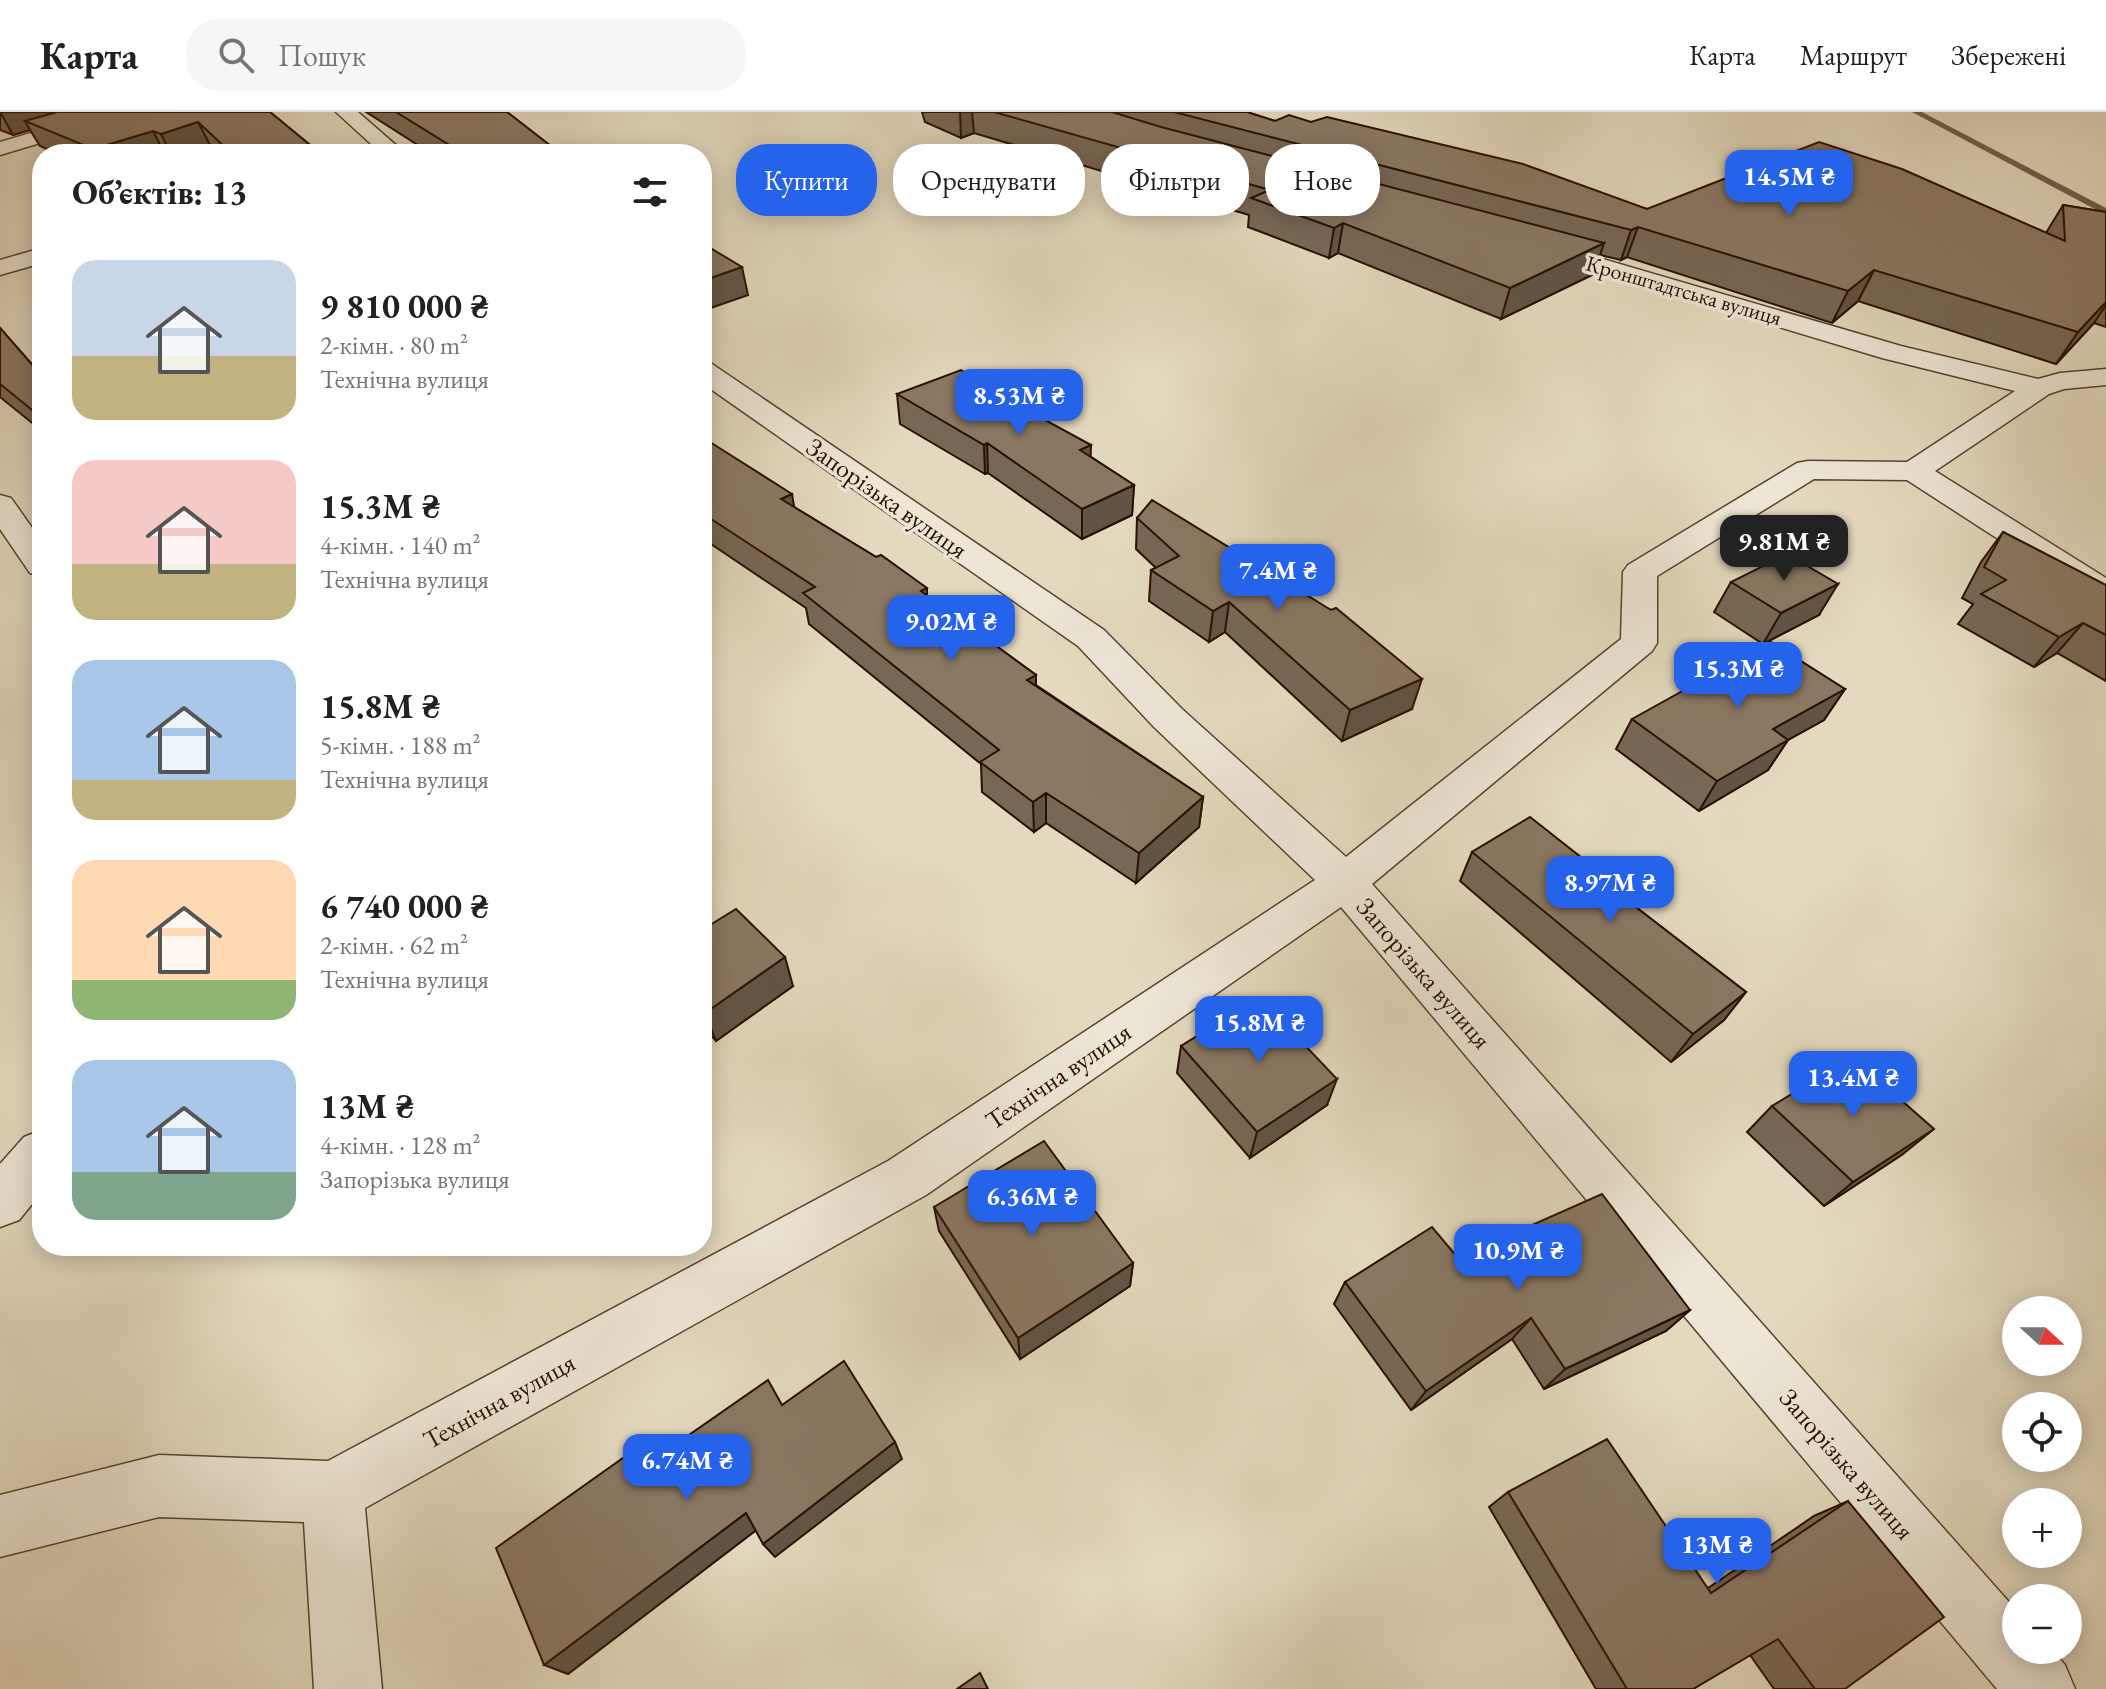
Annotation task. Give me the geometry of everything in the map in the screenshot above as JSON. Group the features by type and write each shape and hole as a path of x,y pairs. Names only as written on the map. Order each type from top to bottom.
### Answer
{"street":[{"path":"0,149 123,112"},
{"path":"346,112 383,144"},
{"name":"Кронштадтська вулиця","path":"1518,241 1892,352 2049,384"},
{"path":"0,268 32,258"},
{"name":"Запорізька вулиця","path":"712,377 1091,638 1168,718 1345,882 2041,1689"},
{"path":"2106,377 2049,384 1914,471 2106,593"},
{"name":"Технічна вулиця","path":"333,1492 907,1178 1345,882 1639,643 1640,572 1732,519 1808,470 1914,471"},
{"path":"0,505 32,551"},
{"path":"0,1202 32,1165"},
{"path":"0,1526 159,1486 333,1492 348,1689"}],"building":[{"path":"57,112 270,112 309,144 221,144 198,122 161,134 153,131 110,144 81,144 25,121"},
{"path":"396,112 507,112 548,144 448,144"},
{"path":"994,112 1112,112 1226,144 1107,144"},
{"path":"1174,112 1247,112 1275,121 1289,115 1311,122 1327,117 1523,164 1647,209 1819,142 1902,169 2065,241 2063,205 2106,212 2106,302 2078,332 1874,270 1848,291 1638,227 1631,230 1380,165 1380,144 1298,144"},
{"path":"1249,150 1265,154 1265,189 1249,184"},
{"path":"1380,184 1604,243 1510,288 1343,223 1334,228 1301,216 1380,216"},
{"path":"1265,192 1265,203 1251,198"},
{"path":"712,249 742,267 712,278"},
{"path":"0,328 32,365 32,410 0,384"},
{"path":"961,370 992,391 1091,445 1080,450 1134,485 1082,509 987,443 984,445 897,394"},
{"path":"712,443 792,494 781,499 876,557 881,555 927,588 921,591 1036,675 1027,680 1203,797 1139,853 1046,793 1033,802 980,762 999,750 803,593 815,587 712,520"},
{"path":"1152,500 1331,610 1336,608 1422,679 1350,710 1229,602 1213,611 1151,570 1179,556 1137,518"},
{"path":"2003,532 2106,585 2106,635 2083,623 2059,637 1981,594 2006,580 1984,567"},
{"path":"1787,554 1838,584 1781,613 1731,582"},
{"path":"1771,642 1845,689 1773,729 1788,740 1717,781 1632,719"},
{"path":"1530,817 1615,884 1610,887 1746,992 1693,1034 1472,852"},
{"path":"736,909 785,957 712,1008 712,924"},
{"path":"1259,997 1337,1079 1257,1132 1181,1046"},
{"path":"1852,1057 1934,1129 1853,1182 1772,1106"},
{"path":"1044,1141 1133,1263 1018,1338 934,1207"},
{"path":"1602,1194 1690,1310 1565,1369 1531,1318 1426,1391 1345,1282 1432,1227 1458,1258"},
{"path":"844,1361 895,1442 763,1544 746,1513 544,1665 496,1548 654,1436 663,1453 768,1380 782,1405"},
{"path":"1607,1439 1711,1593 1848,1501 1944,1617 1845,1689 1815,1689 1778,1639 1693,1689 1627,1689 1508,1492"},
{"path":"980,1673 988,1689 957,1689"}],"waterway":[{"path":"1916,112 2106,212"}]}
